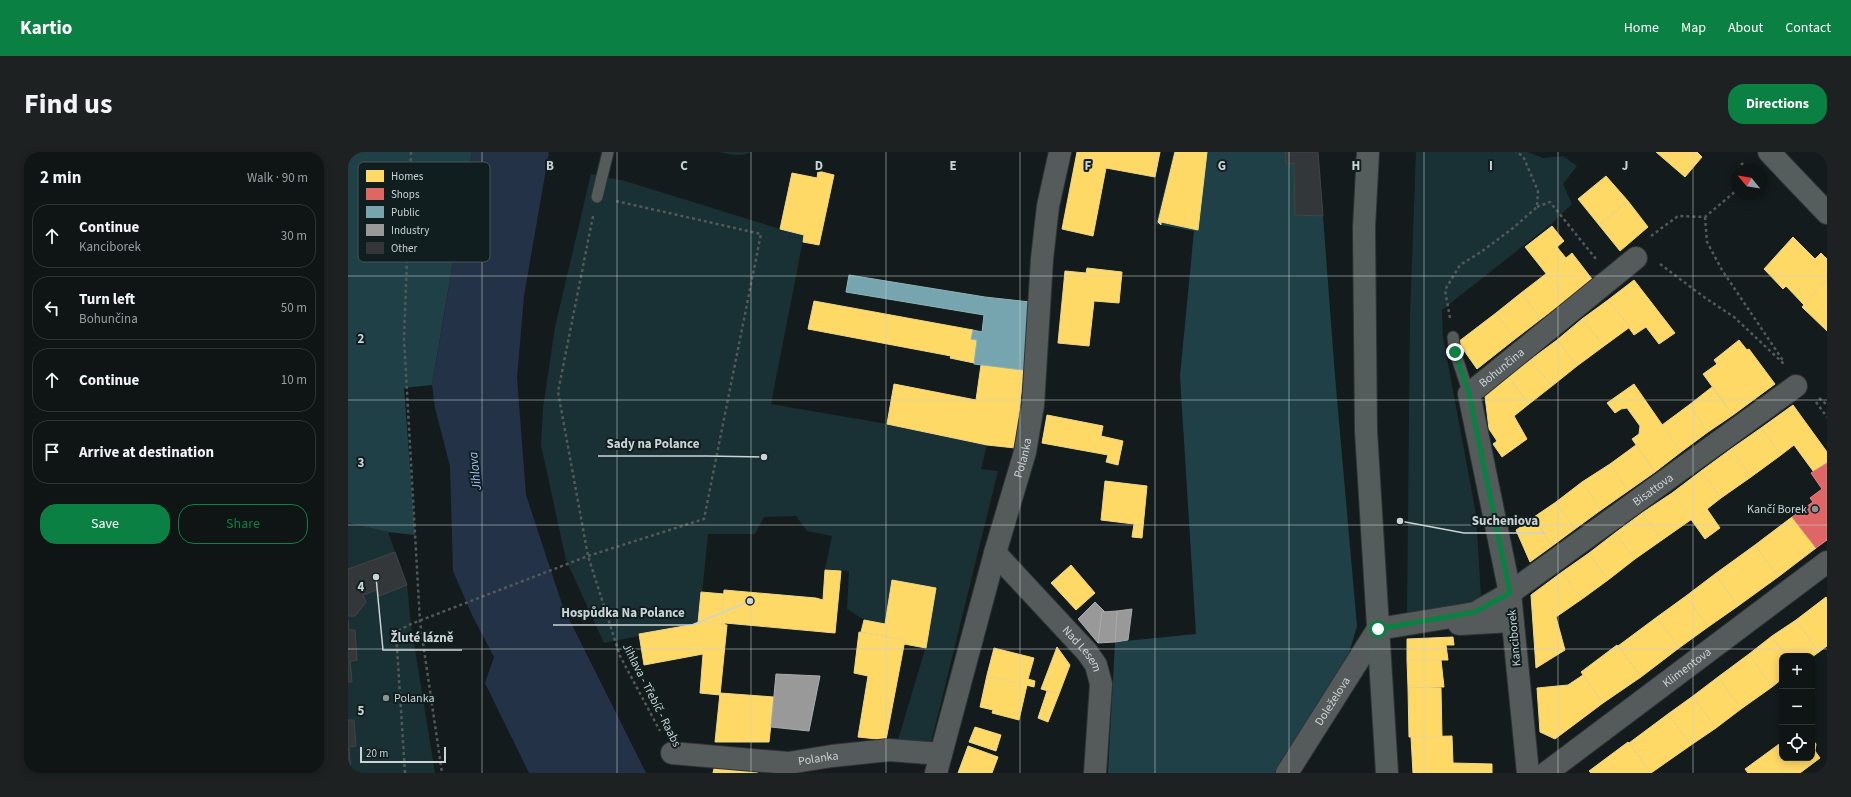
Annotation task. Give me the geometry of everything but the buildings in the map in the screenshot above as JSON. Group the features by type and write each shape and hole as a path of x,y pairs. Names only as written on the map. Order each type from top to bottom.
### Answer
{"main road":[{"path":"1368,152 1364,226 1366,431 1387,773"},
{"path":"1769,152 1827,213"}],"street":[{"name":"Polanka","path":"672,753 788,763 832,756 889,750 938,764 995,553 1025,452 1033,405 1044,243 1048,206 1060,152"},
{"name":"Bohunčina","path":"1510,593 1469,394 1636,258"},
{"name":"Bisattova","path":"1510,593 1796,386"},
{"name":"Nad Lesem","path":"995,553 1087,652 1096,665 1101,684 1096,773"},
{"name":"Klimentova","path":"1546,773 1827,562"},
{"name":"Kanciborek","path":"1378,629 1475,612 1510,593 1528,773"},
{"path":"1378,629 1512,621"},
{"name":"Doleželova","path":"1287,773 1378,629"}],"lane":[{"path":"597,197 608,152"},
{"path":"1454,337 1455,352 1469,394"}],"path":[{"path":"411,152 411,162"},
{"path":"1516,152 1523,156 1538,191 1537,207"},
{"path":"1636,258 1651,236 1678,216 1705,217 1731,195"},
{"path":"405,773 396,632 411,624 420,622 588,556 704,519 761,234 597,197"},
{"name":"Jihlava - Třebíč - Raabs","path":"597,197 558,392 588,556 620,656 672,753"},
{"path":"1454,337 1445,290 1460,265 1492,244 1537,207 1550,202 1612,279"},
{"path":"1636,258 1647,257 1657,261 1704,297 1734,317 1766,346 1788,369 1722,270 1707,242 1705,217"},
{"path":"407,262 404,339 420,622 442,773"}],"shaded area":[{"path":"348,152 472,152 470,162 358,162 358,262 453,262 432,385 404,388 415,535 388,532 348,523"},
{"path":"719,152 751,152 739,155"},
{"path":"1174,152 1285,152 1286,164 1294,163 1296,215 1323,216 1335,376 1357,626 1349,653 1276,773 1108,773 1115,642 1196,634 1180,376 1194,231 1156,224"},
{"path":"1416,152 1528,152 1543,158 1563,156 1577,166 1563,184 1572,204 1551,224 1442,310 1443,337 1476,514 1482,613 1407,617 1410,315"},
{"path":"591,174 625,181 804,235 771,404 887,424 987,445 981,469 998,471 931,743 898,740 926,646 936,588 892,580 885,624 864,620 847,609 849,571 825,569 832,536 807,531 796,516 764,517 755,534 708,534 699,624 604,643 566,560 541,445 543,408 555,327"},
{"name":"Polanka","path":"348,523 388,532 407,585 411,624 435,773 348,773"}],"water":[{"name":"Jihlava","path":"472,152 549,152 524,296 517,378 526,495 563,607 646,773 529,773 485,683 494,657 472,615 453,571 450,466 435,408 432,385 453,262 490,262 490,162 470,162"}],"place":[{"name":"Sady na Polance","path":"764,457"},
{"name":"Kančí Borek","path":"1815,509"},
{"name":"Sucheniova","path":"1400,521"},
{"name":"Žluté lázně","path":"376,577"},
{"name":"Hospůdka Na Polance","path":"750,601"},
{"name":"Polanka","path":"386,698"}],"route":[{"path":"1378,629 1475,612 1510,593 1469,394 1455,352"}]}
